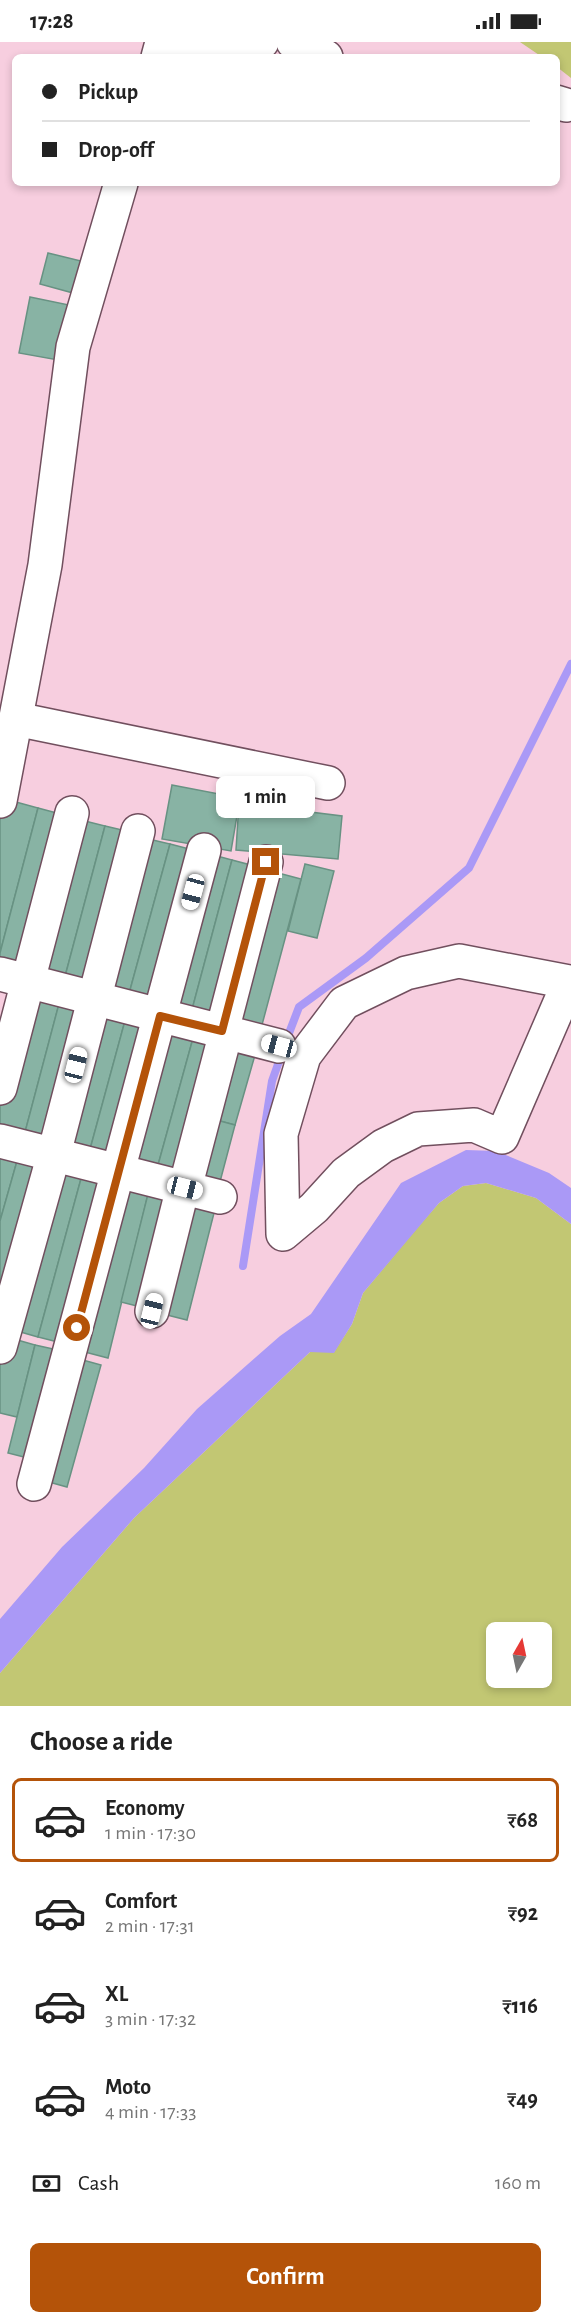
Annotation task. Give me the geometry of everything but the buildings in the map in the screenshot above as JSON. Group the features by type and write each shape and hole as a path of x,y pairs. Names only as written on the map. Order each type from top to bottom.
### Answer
{"lane":[{"path":"240,54 262,42"},
{"path":"293,42 310,46 322,54"},
{"path":"157,48 226,54"},
{"path":"1,796 45,565 73,346 120,186"},
{"path":"16,719 328,783"},
{"path":"0,1088 14,978 72,813"},
{"path":"0,1347 54,1154 138,831"},
{"path":"34,1484 204,850"},
{"path":"152,1311 266,862"},
{"path":"459,961 570,982 502,1137 474,1125 418,1129 383,1146 346,1173 314,1209 283,1234 281,1134 304,1056 344,1003 406,973 459,961"},
{"path":"14,978 279,1046"},
{"path":"0,1141 220,1197"}],"green space":[{"path":"520,42 571,42 571,78 560,69 560,54 538,54"},
{"path":"486,1183 536,1198 571,1224 571,1706 0,1706 0,1673 134,1518 310,1352 334,1352 352,1324 363,1293 439,1203 463,1186"}],"shaded area":[{"path":"466,1150 496,1151 549,1173 571,1188 571,1224 536,1198 486,1183 463,1186 439,1203 363,1293 352,1324 334,1353 310,1352 134,1518 0,1673 0,1619 62,1547 144,1468 197,1409 280,1336 311,1314 401,1183"}],"waterway":[{"path":"286,1041 299,1007 366,958 469,868 571,664"},
{"path":"243,1266 272,1081 282,1053"}],"route":[{"path":"77,1328 117,1170 160,1016 222,1031 266,862"}]}
